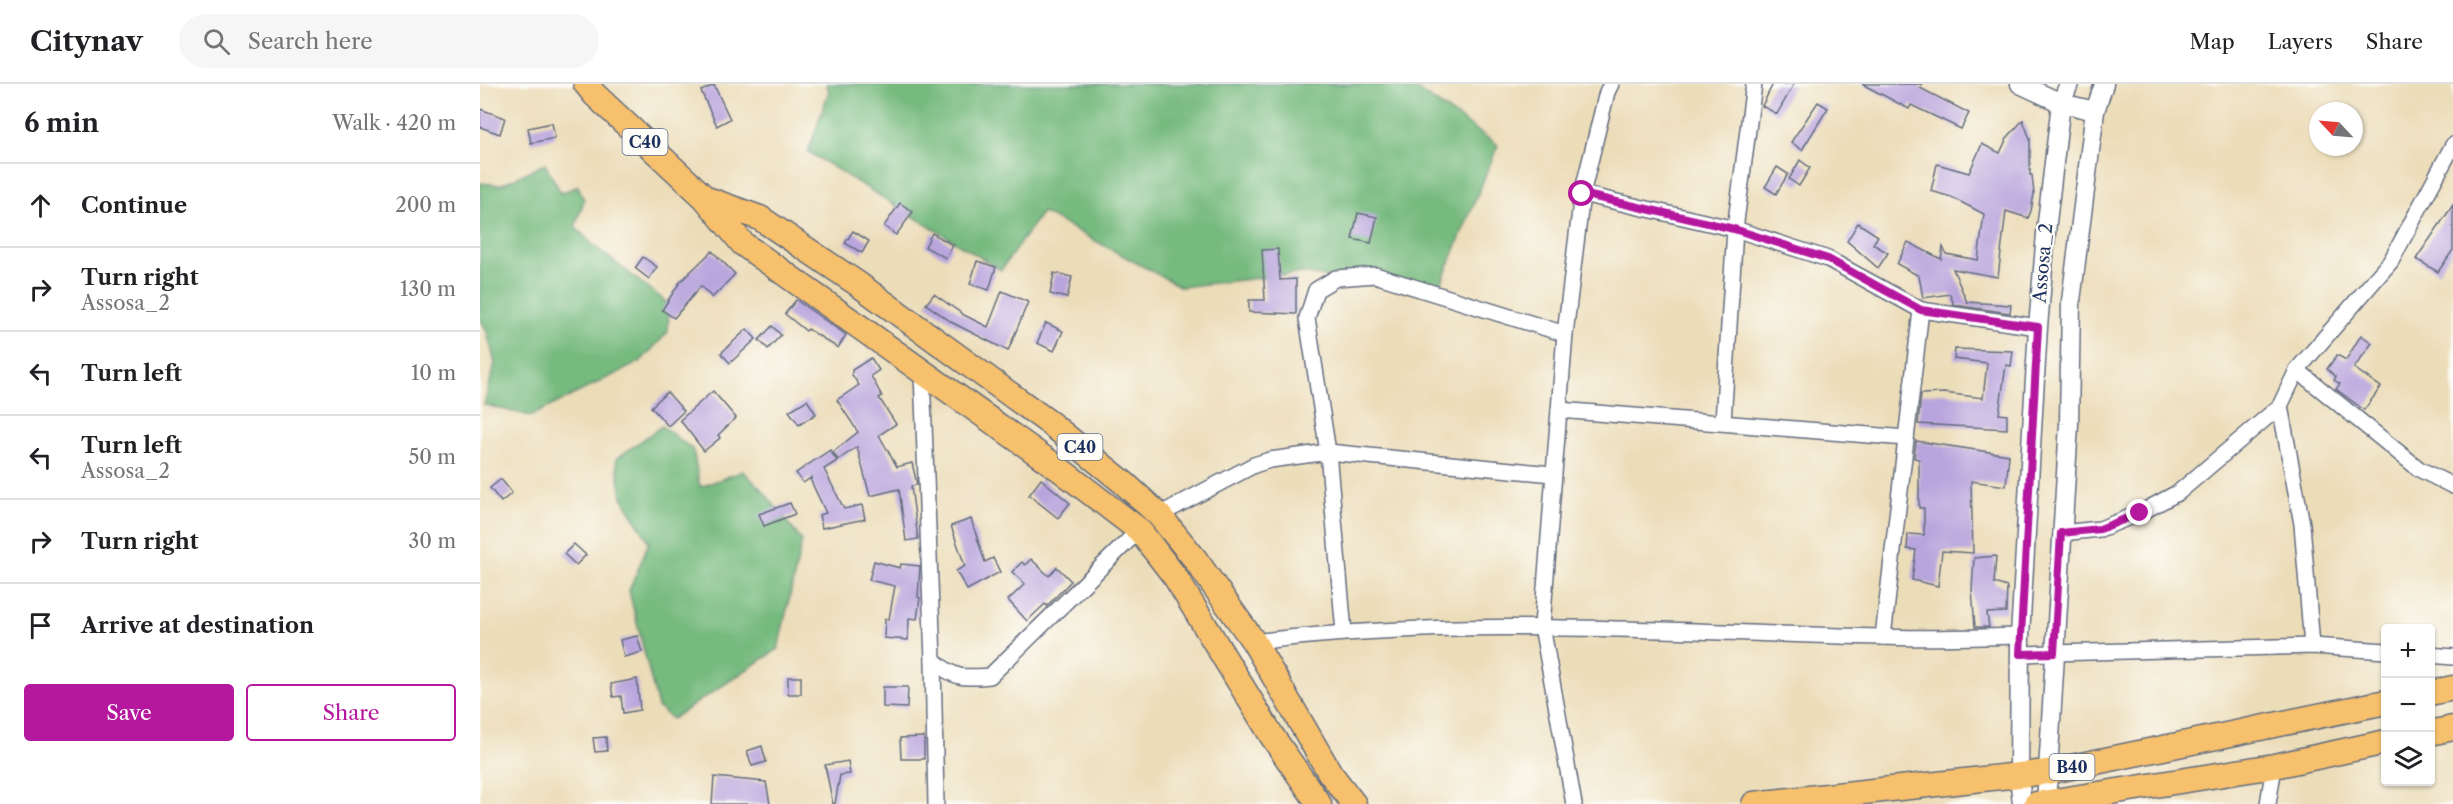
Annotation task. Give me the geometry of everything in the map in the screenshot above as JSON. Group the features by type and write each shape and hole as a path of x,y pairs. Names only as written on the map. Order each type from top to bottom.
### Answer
{"highway":[{"name":"C40","path":"586,84 705,198 743,244 1062,471 1139,530 1176,578 1272,736 1319,804"},
{"name":"C40","path":"705,198 760,218 770,224 952,350 1079,446 1159,515 1195,558 1254,642 1330,773 1353,804"},
{"path":"1062,471 1079,446"},
{"path":"2435,692 2453,688"},
{"name":"B40","path":"1754,804 2047,772 2381,703"},
{"path":"2435,732 2453,728"},
{"name":"B40","path":"2043,804 2274,766 2381,743"}],"street":[{"path":"1574,804 1542,626 1552,474 1565,334 1582,194 1607,92 1611,84"},
{"path":"1723,422 1734,229 1754,84"},
{"path":"2020,84 2061,103 2095,111"},
{"name":"Assosa_2","path":"2022,804 2019,775 2020,645 2038,327 2061,103 2068,84"},
{"name":"Assosa_2","path":"2043,804 2047,772 2068,424 2070,300 2095,111 2104,84"},
{"path":"2061,533 2100,529 2140,513 2179,492 2280,406 2297,370 2391,261 2453,145"},
{"path":"1582,194 1734,229 1828,259 1921,310 2038,327"},
{"path":"1344,632 1328,453 1307,318 1316,290 1336,278 1375,275 1565,334"},
{"path":"1883,637 1921,310"},
{"path":"2297,370 2419,469 2453,486"},
{"path":"922,373 936,804"},
{"path":"2280,406 2302,524 2312,646"},
{"path":"1559,410 1906,438"},
{"path":"1159,515 1254,465 1270,460 1328,453 1552,474"},
{"path":"933,660 948,673 964,678 990,676 1139,530"},
{"path":"1254,642 1344,632 1542,626 1883,637 2020,645 2054,653 2312,646 2381,651"},
{"path":"2435,655 2453,657"},
{"path":"2268,804 2274,766"}],"green space":[{"path":"826,84 1409,84 1498,145 1436,296 1303,273 1181,287 1042,212 1001,270 808,152 829,91"},
{"path":"545,164 561,193 578,186 584,200 575,227 594,246 669,304 668,332 640,362 531,416 484,405 495,363 487,332 480,318 480,183 500,185"},
{"path":"662,426 693,450 700,487 743,471 764,492 802,541 778,649 672,719 658,707 629,591 649,542 622,497 616,459"}],"building":[{"path":"1773,84 1794,84 1777,114 1762,106"},
{"path":"1862,84 1922,84 1920,88 1969,113 1961,129 1911,105 1909,109"},
{"path":"714,85 730,119 717,126 701,91"},
{"path":"1818,102 1828,108 1802,150 1791,142"},
{"path":"480,109 505,118 500,134 480,127"},
{"path":"2023,120 2030,139 2030,175 2032,175 2034,194 2028,218 2006,211 1998,277 1953,269 1967,302 2011,305 2010,313 1954,305 1950,294 1923,298 1919,276 1897,264 1908,242 1941,259 1943,247 1946,254 1978,260 1984,214 1951,197 1931,191 1937,164 1969,173 1982,144 2000,153 2007,138"},
{"path":"552,123 555,138 531,143 528,128"},
{"path":"1800,160 1810,168 1799,186 1789,179"},
{"path":"1777,167 1788,174 1776,194 1765,187"},
{"path":"900,203 913,212 896,235 884,226"},
{"path":"2453,205 2453,250 2438,272 2416,259"},
{"path":"1358,213 1377,217 1371,243 1352,239"},
{"path":"1858,223 1878,236 1873,244 1888,253 1878,268 1847,241"},
{"path":"853,231 869,241 862,253 845,243"},
{"path":"932,233 953,245 946,258 925,247"},
{"path":"1278,249 1280,280 1296,279 1296,314 1249,312 1249,300 1265,300 1262,250"},
{"path":"712,251 735,274 712,298 701,286 674,318 662,310 680,282"},
{"path":"643,257 657,267 649,279 635,268"},
{"path":"977,261 996,267 989,290 970,284"},
{"path":"1054,273 1072,277 1067,298 1050,294"},
{"path":"1002,291 1028,302 1008,351 953,323 926,304 934,294 964,315 988,327"},
{"path":"796,300 846,335 838,348 808,329 806,331 785,314"},
{"path":"1046,323 1063,331 1054,351 1037,343"},
{"path":"772,326 781,335 768,349 759,340"},
{"path":"747,329 756,339 730,363 721,353"},
{"path":"2361,335 2372,343 2354,368 2381,387 2364,410 2336,389 2340,384 2334,380 2336,377 2327,369 2337,355 2346,360"},
{"path":"1955,349 2013,351 2011,366 2006,365 1999,414 2007,415 2007,429 1918,424 1921,394 1944,393 1983,398 1987,363 1954,359"},
{"path":"871,358 879,370 871,376 882,396 879,398 896,424 879,435 897,467 912,463 917,485 911,486 918,539 906,541 899,489 870,496 857,447 838,460 833,452 858,432 837,400 859,385 852,375 852,370"},
{"path":"713,391 736,418 718,435 720,438 704,451 680,420"},
{"path":"667,392 684,411 668,426 651,407"},
{"path":"807,400 816,414 799,425 789,411"},
{"path":"1916,441 2009,455 2006,486 1971,481 1973,553 1942,551 1938,586 1912,580 1916,550 1907,549 1908,534 1924,535 1924,508 1919,508 1919,459 1914,458"},
{"path":"830,450 837,461 824,469 844,509 862,505 865,519 822,528 819,515 826,513 810,479 812,477 803,483 796,473"},
{"path":"501,479 512,493 501,502 490,488"},
{"path":"1041,479 1070,503 1058,518 1029,495"},
{"path":"790,503 795,514 764,526 759,514"},
{"path":"971,519 985,562 993,558 1000,572 967,590 956,571 965,566 951,526"},
{"path":"574,544 586,555 576,565 564,554"},
{"path":"1996,556 1994,583 2007,587 2006,612 1987,613 1989,627 1975,627 1972,590 1974,558"},
{"path":"1031,559 1049,576 1057,567 1071,581 1047,606 1045,604 1027,621 1008,600 1025,584 1012,572 1022,562 1025,565"},
{"path":"874,561 900,568 901,564 920,566 918,597 920,598 917,619 909,618 908,640 884,638 885,619 889,619 895,586 869,580"},
{"path":"637,636 642,652 624,657 620,640"},
{"path":"788,677 801,677 801,694 788,694"},
{"path":"637,679 640,710 623,713 621,696 613,697 611,684"},
{"path":"883,687 908,687 907,708 883,707"},
{"path":"606,737 607,751 595,752 593,738"},
{"path":"924,737 924,759 901,759 900,738"},
{"path":"762,746 766,762 752,766 747,751"},
{"path":"848,761 850,774 840,775 835,804 833,804 825,765"},
{"path":"714,777 766,782 770,804 712,804"}],"route":[{"path":"1582,194 1734,229 1828,259 1921,310 2038,327 2020,654 2054,653 2061,533 2100,529 2140,513"}]}
